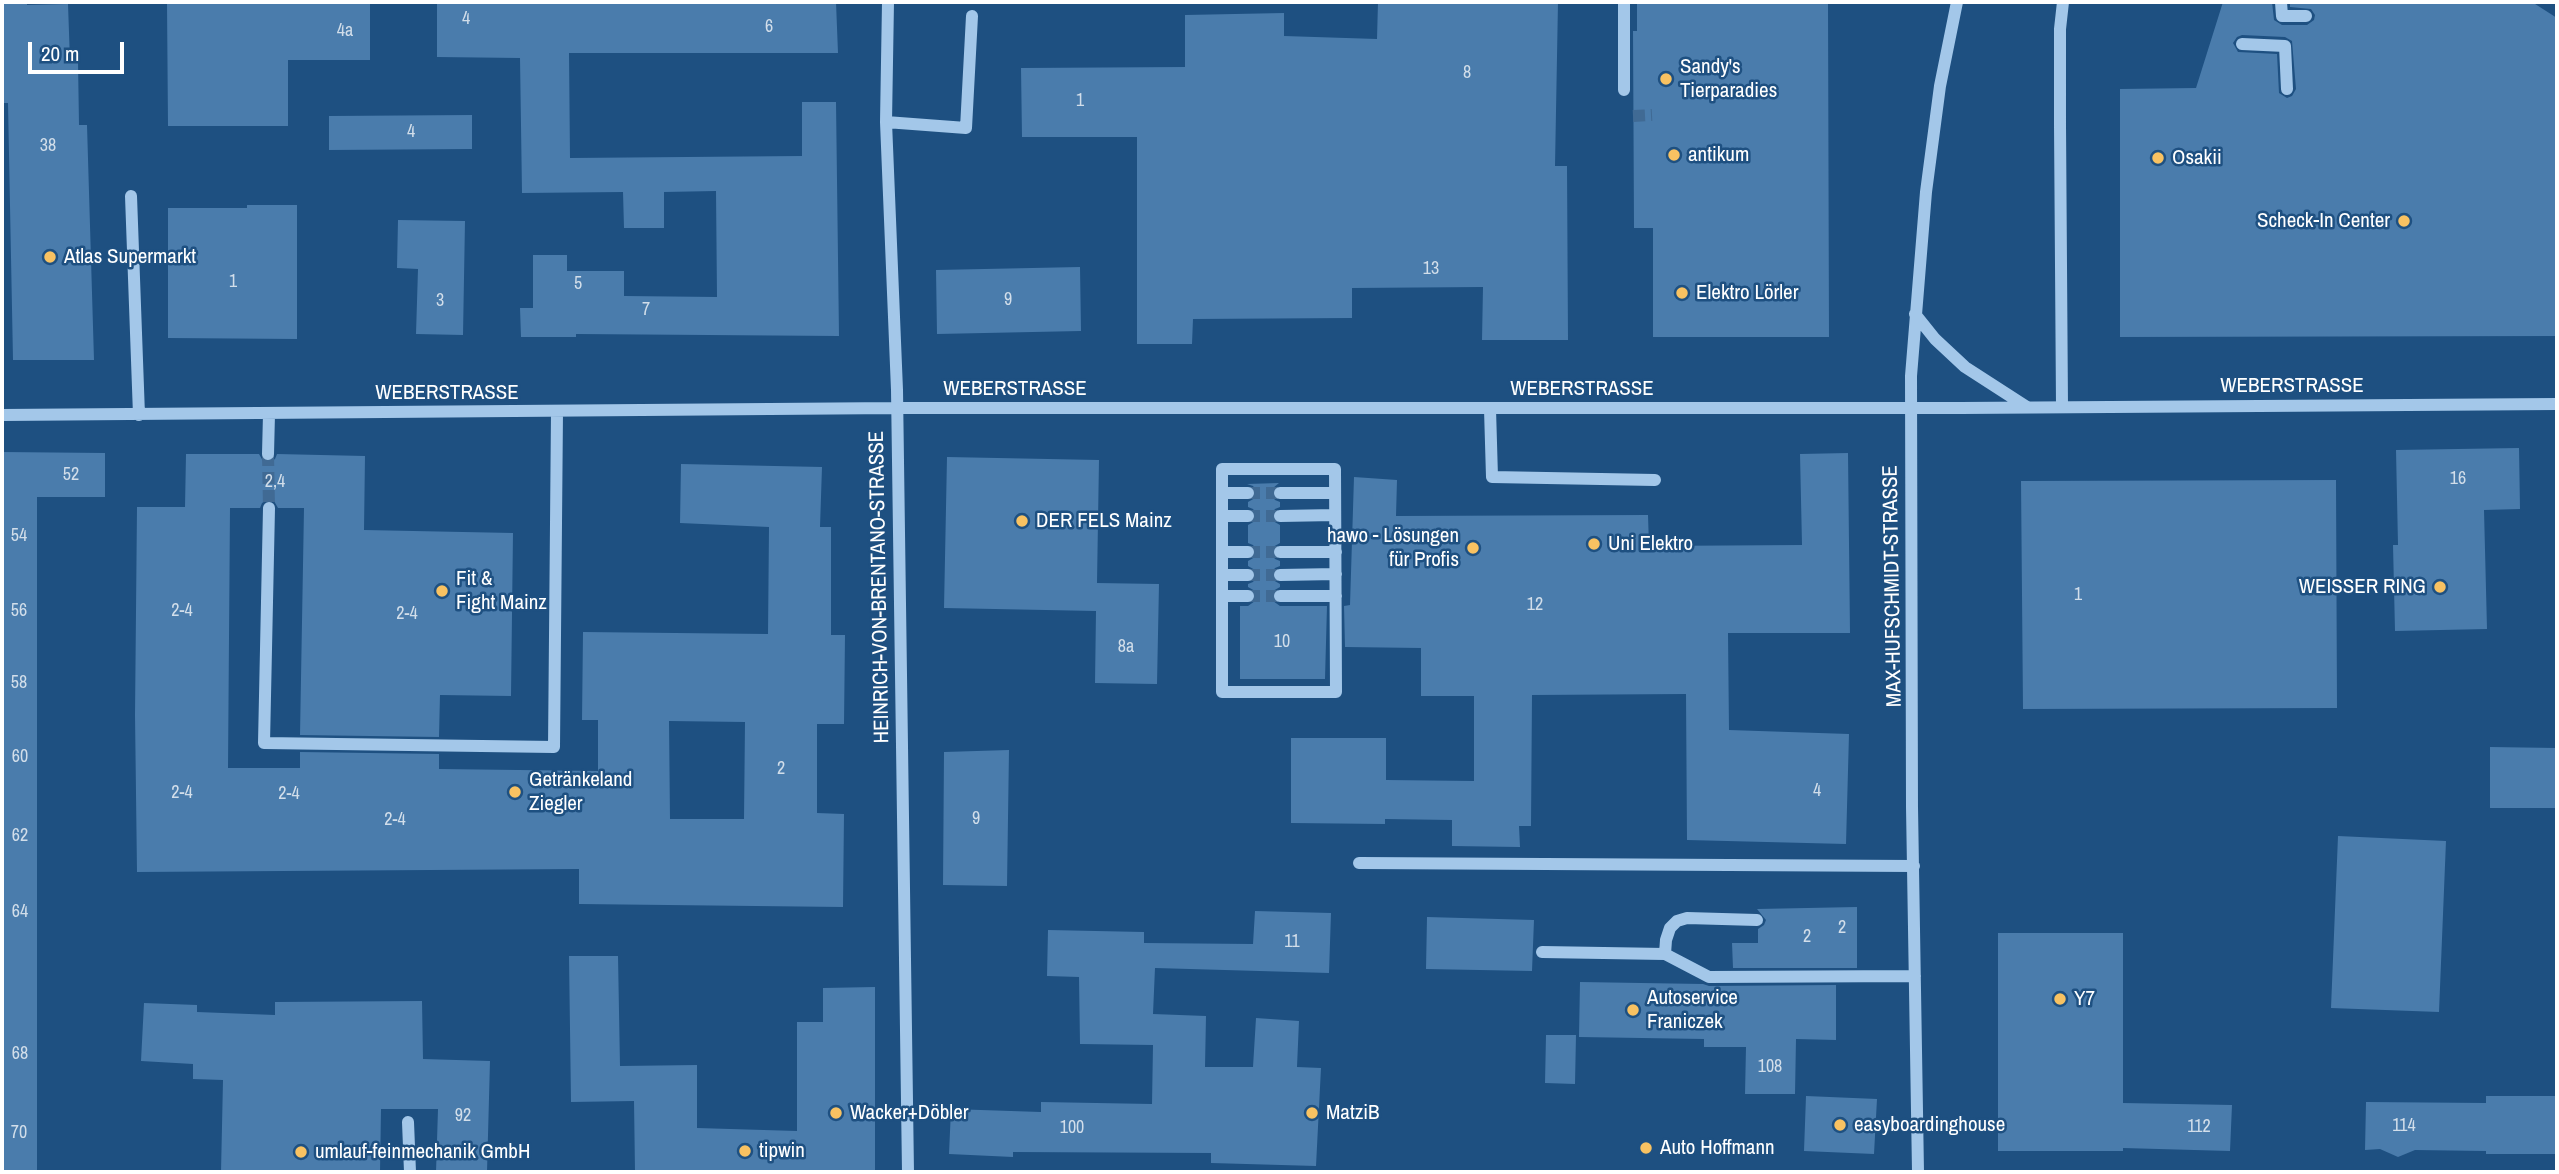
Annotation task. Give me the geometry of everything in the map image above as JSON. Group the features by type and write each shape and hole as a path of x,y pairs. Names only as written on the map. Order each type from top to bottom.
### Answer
{"street":[{"name":"HEINRICH-VON-BRENTANO-STRASSE","path":"888,2 886,122 897,408 908,1172"},
{"path":"1624,2 1624,90"},
{"name":"MAX-HUFSCHMIDT-STRASSE","path":"1918,1172 1910,408 1926,192 1957,2"},
{"path":"2062,407 2060,29 2063,2"},
{"path":"2281,2 2282,16 2306,16"},
{"path":"886,122 966,128 972,16"},
{"path":"2242,44 2285,46 2287,89"},
{"path":"131,196 139,415"},
{"path":"1915,314 1935,339 1965,367 2027,407"},
{"name":"WEBERSTRASSE","path":"2,415 897,408 1910,408 2557,404"},
{"path":"1490,408 1492,477 1655,480"},
{"path":"269,508 264,743 554,747 557,412"},
{"path":"268,454 269,414"},
{"path":"1222,469 1335,469 1335,493 1336,692 1222,692 1222,469"},
{"path":"1222,493 1248,494"},
{"path":"1280,493 1335,493"},
{"path":"1280,516 1335,515"},
{"path":"1222,516 1248,516"},
{"path":"1280,552 1336,551"},
{"path":"1222,552 1248,552"},
{"path":"1280,575 1336,574"},
{"path":"1222,575 1248,575"},
{"path":"1222,596 1248,596"},
{"path":"1280,596 1336,596"},
{"path":"1359,863 1914,866"},
{"path":"1665,954 1670,928 1677,921 1687,918 1757,920"},
{"path":"1542,952 1665,954 1709,977 1915,976"},
{"path":"408,1122 410,1172"}],"building":[{"path":"2,2 27,2 27,5 68,4 70,61 78,61 79,125 87,125 94,360 13,360 8,103 2,103"},
{"path":"320,2 370,2 370,60 288,60 288,126 168,126 167,4 321,4"},
{"path":"437,2 836,2 838,53 569,53 570,158 802,156 802,102 836,102 839,336 576,334 576,337 521,337 520,308 533,308 533,255 567,255 567,271 624,271 624,296 717,297 716,191 664,192 664,228 624,228 623,192 522,193 520,58 437,57"},
{"path":"1378,2 1558,2 1555,166 1567,166 1568,340 1482,340 1483,287 1352,288 1352,318 1193,319 1192,344 1137,344 1137,137 1022,137 1021,68 1185,67 1185,15 1284,13 1284,36 1377,39"},
{"path":"1637,2 1828,2 1829,337 1653,337 1653,228 1634,228 1633,31 1637,31"},
{"path":"2223,2 2272,2 2274,20 2282,25 2307,25 2314,20 2315,15 2311,9 2290,7 2290,2 2532,2 2557,18 2557,336 2120,337 2120,89 2196,88","holes":["2242,35 2285,37 2292,41 2296,89 2292,96 2287,98 2279,93 2277,54 2238,52 2233,43"]},
{"path":"472,115 472,149 329,150 329,116"},
{"path":"247,205 297,205 297,339 168,338 168,208 247,208"},
{"path":"398,220 465,221 463,335 416,334 418,269 397,268"},
{"path":"1080,267 1081,331 937,334 936,270"},
{"path":"2519,448 2520,509 2484,510 2487,629 2395,631 2393,545 2398,545 2396,450"},
{"path":"2,452 105,453 105,497 37,497 37,1172 2,1172"},
{"path":"1848,453 1850,633 1728,633 1729,730 1849,734 1846,844 1687,840 1686,694 1532,695 1531,826 1519,826 1520,847 1452,846 1452,820 1385,819 1385,824 1291,823 1291,738 1386,738 1386,780 1474,781 1474,696 1421,696 1421,648 1345,647 1344,606 1350,605 1354,477 1397,480 1396,516 1648,515 1649,546 1802,545 1800,454"},
{"path":"186,454 259,454 263,461 268,463 275,459 277,454 365,456 364,530 513,533 511,696 440,695 439,737 300,735 304,508 278,508 274,501 269,499 262,503 260,508 230,508 228,768 300,768 300,752 439,754 439,769 598,771 598,720 582,720 583,632 768,634 769,527 680,523 681,464 822,467 820,527 831,527 831,635 845,635 844,724 817,724 817,813 844,814 843,907 579,904 579,869 137,872 137,507 185,507","holes":["669,721 745,722 744,819 670,819"]},
{"name":"DER FELS Mainz","path":"947,457 1099,460 1097,583 1159,584 1157,684 1095,683 1096,611 944,608"},
{"path":"2336,480 2337,708 2023,709 2021,481"},
{"path":"1279,483 1271,494 1280,502 1280,507 1271,515 1273,521 1280,525 1280,543 1273,547 1271,553 1280,561 1280,566 1271,574 1280,587 1273,591 1271,597 1280,606 1327,606 1325,679 1240,679 1240,606 1248,606 1257,597 1255,591 1248,587 1257,576 1255,570 1248,566 1248,561 1255,557 1257,551 1248,543 1248,525 1255,521 1257,515 1248,507 1248,502 1255,498 1257,492 1253,486 1247,484"},
{"path":"2490,747 2557,748 2557,808 2490,808"},
{"path":"1009,750 1007,886 943,885 944,752"},
{"path":"2338,836 2446,841 2439,1012 2331,1008"},
{"path":"1857,907 1857,968 1733,968 1732,943 1758,943 1758,929 1766,920 1757,909"},
{"path":"1255,911 1331,913 1329,973 1155,968 1153,1014 1206,1016 1205,1067 1253,1067 1256,1018 1299,1021 1297,1067 1321,1068 1316,1166 1211,1163 1211,1153 1013,1152 1013,1157 949,1154 951,1109 1041,1112 1041,1102 1152,1104 1153,1045 1080,1044 1079,977 1047,976 1048,930 1144,932 1144,943 1253,944"},
{"path":"1427,917 1534,920 1532,971 1426,969"},
{"name":"Y7","path":"1998,933 2123,933 2123,1103 2232,1105 2230,1151 2123,1148 2123,1151 1998,1151"},
{"path":"569,956 618,956 620,1066 697,1065 697,1128 797,1131 797,1022 823,1022 823,988 875,987 875,1172 635,1172 634,1101 571,1102"},
{"path":"1580,982 1709,986 1836,985 1836,1040 1796,1039 1795,1094 1745,1094 1746,1047 1704,1047 1704,1039 1579,1037"},
{"path":"422,1001 423,1059 490,1061 487,1172 436,1172 438,1109 381,1109 380,1172 221,1172 223,1080 193,1079 193,1064 141,1061 144,1003 197,1005 197,1012 275,1015 275,1002"},
{"path":"1546,1035 1576,1035 1575,1084 1545,1083"},
{"name":"easyboardinghouse","path":"1806,1096 1877,1099 1874,1154 1804,1151"},
{"path":"2486,1096 2557,1096 2557,1154 2415,1150 2398,1157 2380,1149 2365,1150 2366,1102 2486,1103"}],"tunnel":[{"path":"1633,116 1652,115"},
{"path":"268,454 269,508"},
{"path":"1248,493 1280,493"},
{"path":"1248,516 1280,516"},
{"path":"1248,552 1280,552"},
{"path":"1248,575 1280,575"},
{"path":"1248,596 1280,596"}],"place":[{"name":"Sandy's Tierparadies","path":"1666,79"},
{"name":"antikum","path":"1674,155"},
{"name":"Osakii","path":"2158,158"},
{"name":"Scheck-In Center","path":"2404,221"},
{"name":"Atlas Supermarkt","path":"50,257"},
{"name":"Elektro Lörler","path":"1682,293"},
{"name":"DER FELS Mainz","path":"1022,521"},
{"name":"Uni Elektro","path":"1594,544"},
{"name":"hawo - Lösungen für Profis","path":"1473,548"},
{"name":"WEISSER RING","path":"2440,587"},
{"name":"Fit & Fight Mainz","path":"442,591"},
{"name":"Getränkeland Ziegler","path":"515,792"},
{"name":"Y7","path":"2060,999"},
{"name":"Autoservice Franiczek","path":"1633,1010"},
{"name":"Wacker+Döbler","path":"836,1113"},
{"name":"MatziB","path":"1312,1113"},
{"name":"easyboardinghouse","path":"1840,1125"},
{"name":"Auto Hoffmann","path":"1646,1148"},
{"name":"tipwin","path":"745,1151"},
{"name":"umlauf-feinmechanik GmbH","path":"301,1152"}]}
